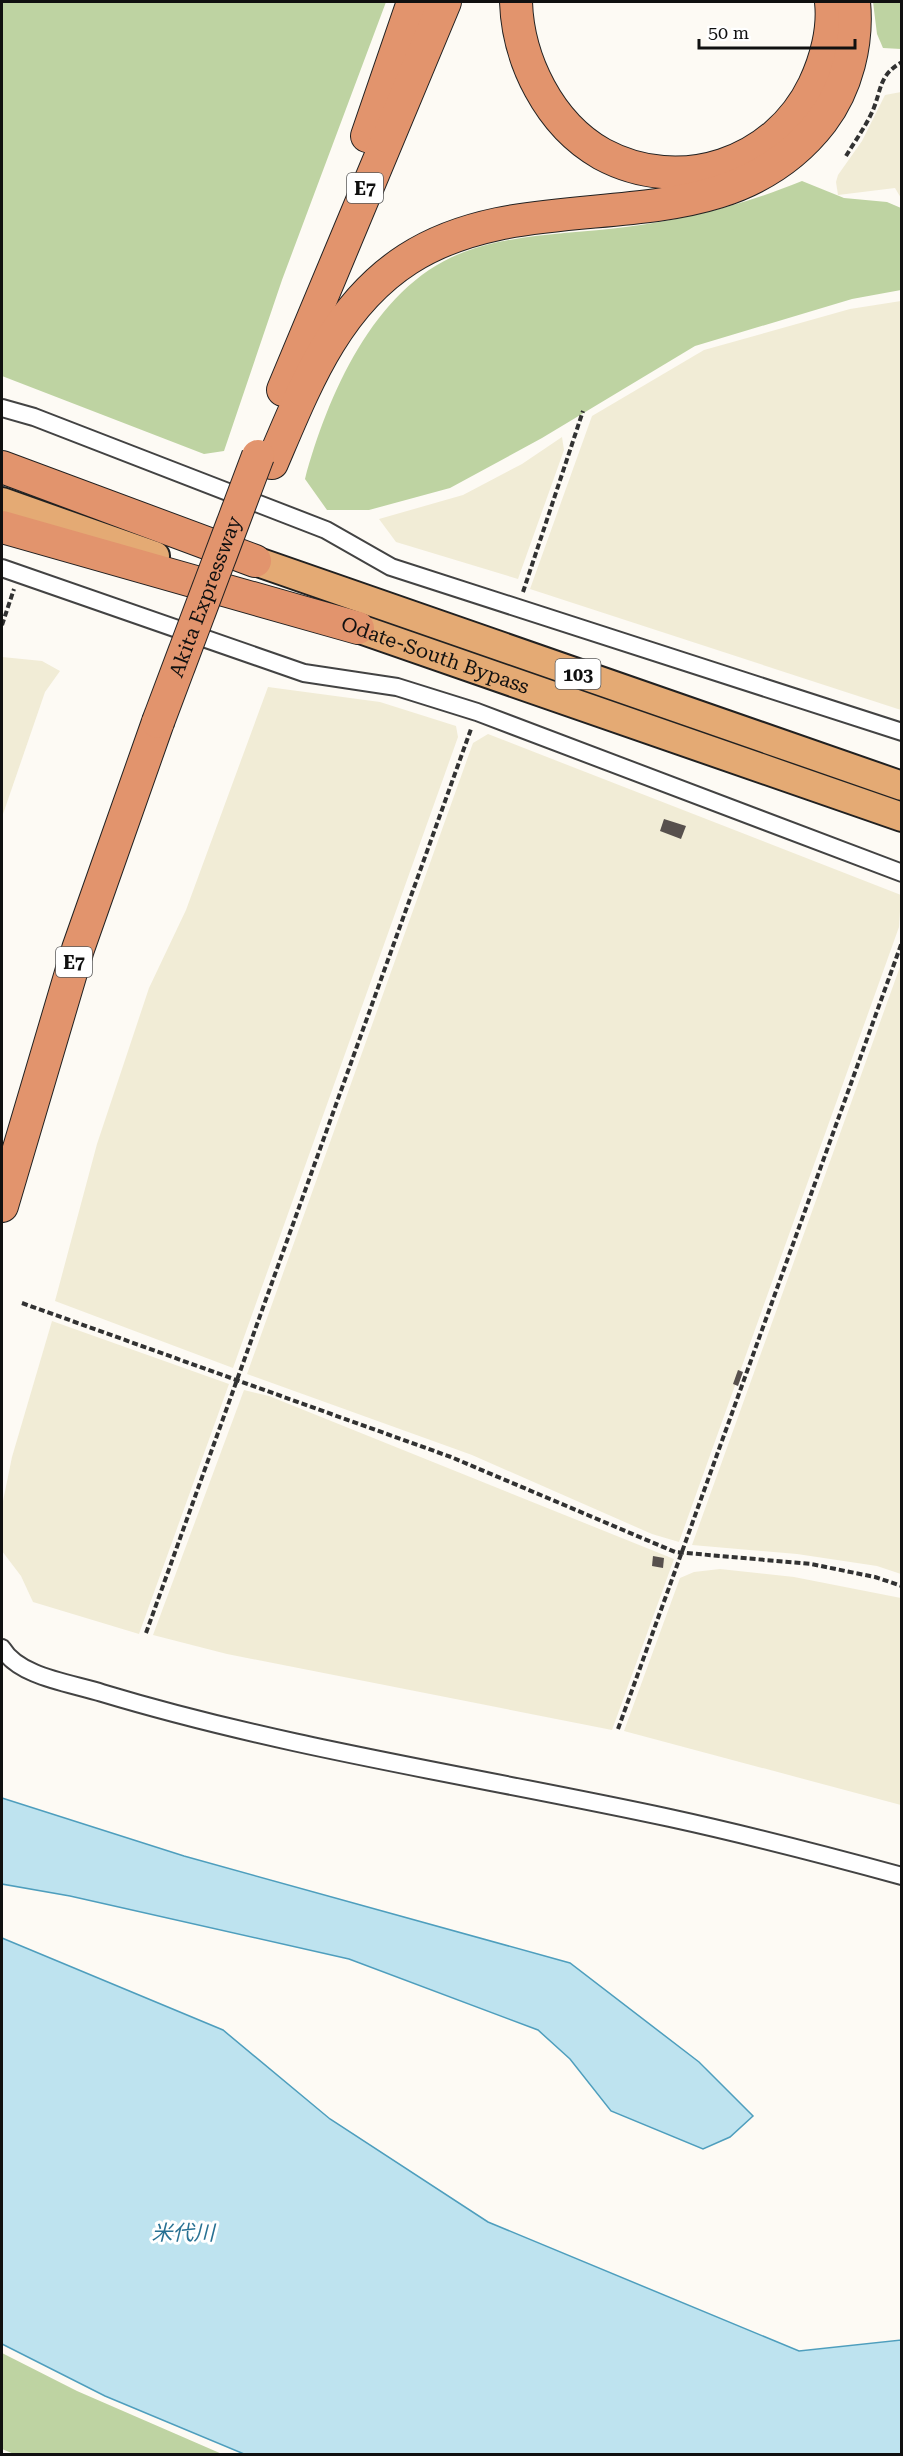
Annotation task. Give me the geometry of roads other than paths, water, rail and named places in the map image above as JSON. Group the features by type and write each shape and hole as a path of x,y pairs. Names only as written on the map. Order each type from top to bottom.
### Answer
{"highway":[{"path":"288,376 413,2"},
{"name":"Akita Expressway","path":"2,1206 78,949 158,722 265,459 288,376 445,2"},
{"path":"516,2 521,40 530,68 543,93 566,123 602,153 628,164 655,171 685,172 715,169 742,159 767,144 790,123 807,99 821,71 829,40 831,2"},
{"path":"265,459 299,401 337,328 374,286 408,259 437,243 501,223 638,207 718,194 755,179 787,158 811,135 840,91 853,43 854,2"},
{"path":"2,467 255,561"},
{"name":"Odate-South Bypass","path":"2,477 255,561 902,786"},
{"name":"Odate-South Bypass","path":"2,502 902,817"},
{"path":"2,527 358,628"}],"street":[{"path":"2,408 34,417 326,530 391,567 518,606 902,732"},
{"path":"2,568 304,673 397,687 477,712 902,873"},
{"path":"2,1648 7,1657 35,1672 147,1707 303,1746 670,1818 801,1848 902,1876"}],"water":[{"path":"2,1798 184,1856 570,1963 699,2062 753,2116 730,2137 703,2149 611,2111 570,2059 538,2030 349,1959 70,1896 2,1884"},
{"name":"米代川","path":"2,1938 223,2030 330,2119 488,2222 799,2351 901,2340 901,2454 244,2454 105,2396 2,2344"}]}
